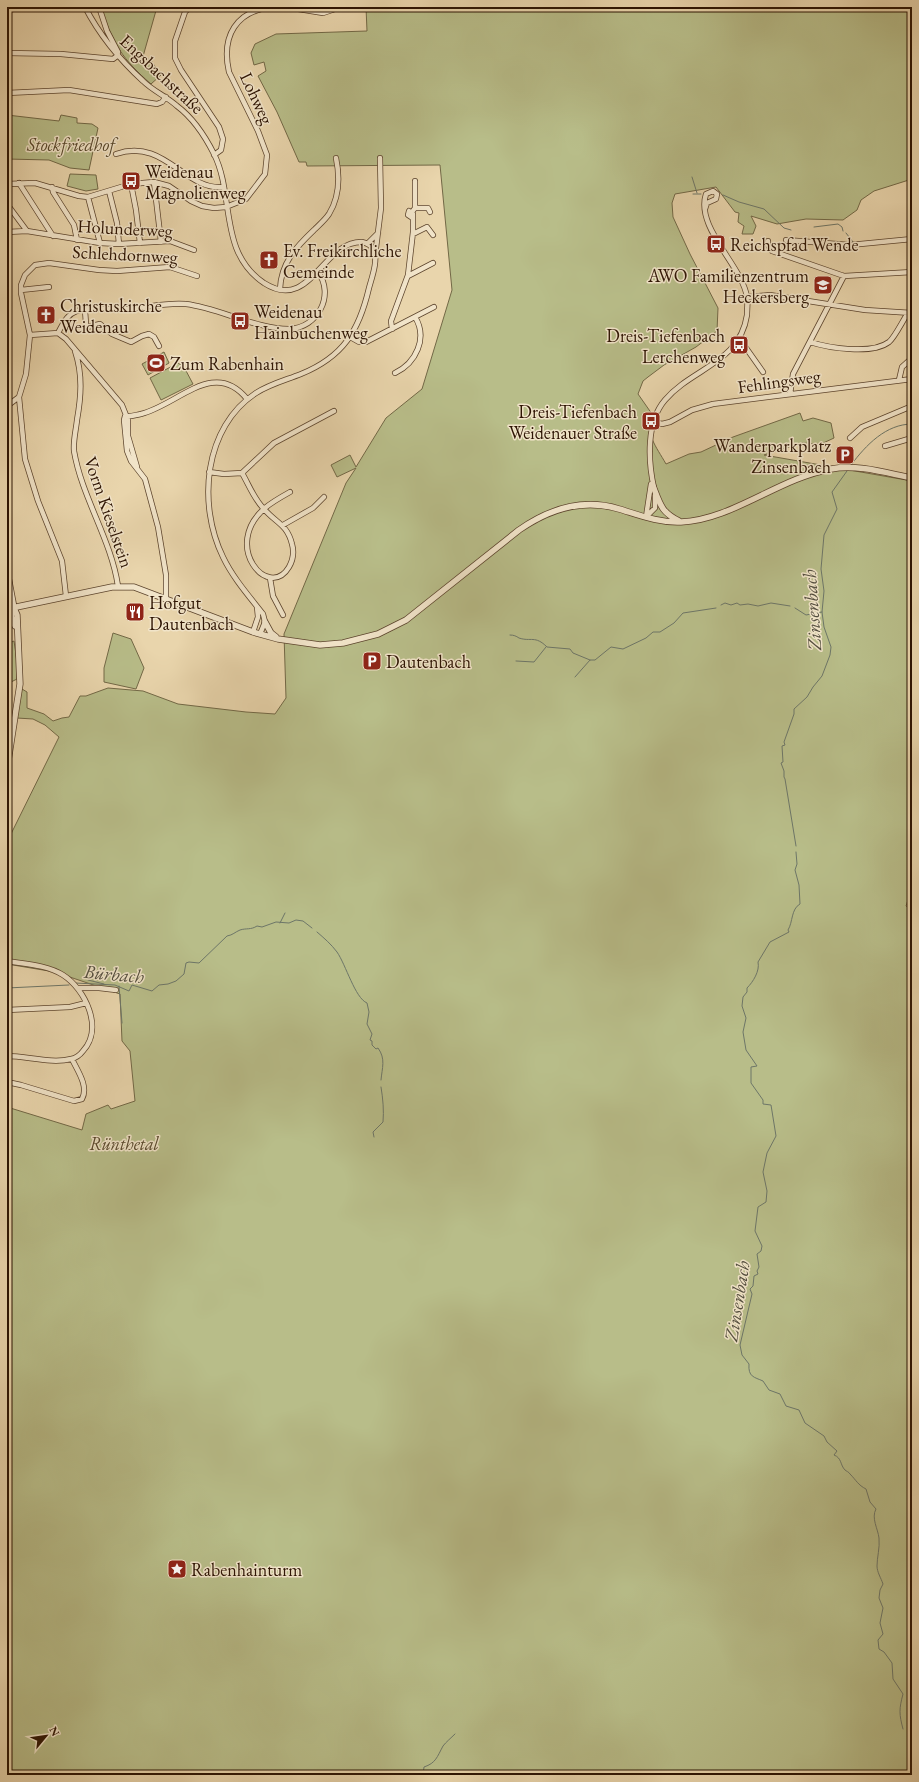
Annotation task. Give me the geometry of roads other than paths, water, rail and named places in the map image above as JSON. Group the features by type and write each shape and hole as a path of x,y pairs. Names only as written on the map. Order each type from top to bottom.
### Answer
{"street":[{"path":"7,10 27,7"},
{"name":"Engsbachstraße","path":"85,7 98,30 117,56 143,82 178,106 198,127 214,155 223,187 229,226 241,258 263,282 272,288 280,289"},
{"path":"7,53 61,54 113,59 117,56 118,52 106,31 100,7"},
{"path":"190,7 185,12 175,41 175,58 181,70 219,127 223,139 221,150 214,155"},
{"name":"Lohweg","path":"226,207 246,199 258,185 265,174 267,155 258,131 229,72 226,51 228,37 238,24 252,12 274,7"},
{"path":"286,7 322,13 341,7"},
{"path":"7,93 69,90 157,104 162,102 166,97"},
{"path":"116,154 125,151 158,155 196,180 208,185 223,187"},
{"path":"336,158 340,175 334,204 328,216 290,254 283,272 280,289 290,290 309,282 333,255 357,242 368,243 374,250"},
{"path":"278,639 271,632 265,622 263,614 228,569 216,540 209,508 209,472 215,446 222,431 233,415 247,400 274,383 311,370 327,361 340,350 350,337 361,317 375,259 374,250 376,248 378,234 381,208 380,158"},
{"path":"392,329 391,321 408,276 413,234 414,181"},
{"path":"7,184 35,182 79,196 88,197 131,184 154,182 169,186 191,201 202,206 214,208 226,207"},
{"path":"154,182 161,242"},
{"path":"19,183 53,236"},
{"path":"131,184 140,243"},
{"path":"52,187 53,192 74,225 77,240"},
{"path":"109,191 117,223 119,244"},
{"path":"88,197 100,243"},
{"path":"7,204 27,231"},
{"path":"413,212 428,208 430,212"},
{"path":"646,517 652,512 655,505 650,442 657,412 665,400 676,390 720,360 731,350 739,338 745,324 747,297 741,279 714,235 705,209"},
{"path":"413,234 427,227 433,235"},
{"name":"Holunderweg","path":"7,232 27,231 100,243 178,243 194,250"},
{"path":"368,243 378,234"},
{"path":"786,240 850,245 912,240"},
{"path":"768,241 768,245 772,251 844,276 912,272"},
{"name":"Schlehdornweg","path":"21,290 24,275 35,265 41,263 117,271 170,267 197,276"},
{"path":"408,276 433,263"},
{"path":"58,334 67,317 77,311 185,304 277,328 300,327 310,322 318,315 322,305 325,291 323,279 318,272"},
{"path":"790,394 793,374 844,276"},
{"path":"49,288 21,290 30,335 26,374 19,397 25,459 38,501 62,561 66,596"},
{"path":"747,297 770,295 865,310 910,313"},
{"path":"350,337 359,342 366,342 434,307"},
{"path":"85,310 87,327 100,324 112,334 125,341 131,342 149,334 154,337 159,346"},
{"path":"810,342 840,348 880,346 890,341 910,313"},
{"path":"395,373 408,365 418,352 421,335 419,323 415,317"},
{"path":"30,335 58,334 66,339 117,397 128,420 131,449 137,467 145,479 158,527 166,575 166,598"},
{"path":"739,338 763,372"},
{"name":"Vorm Kieselstein","path":"76,351 81,378 80,402 74,448 86,491 113,558 118,586"},
{"path":"899,380 902,367 912,358"},
{"name":"Fehlingsweg","path":"654,422 662,424 670,422 692,410 713,404 764,399 790,394 912,379"},
{"path":"126,416 149,412 197,387 217,381 233,385 247,400"},
{"path":"7,406 19,397"},
{"path":"850,438 862,427 912,406"},
{"path":"209,472 224,474 242,473 274,442 334,411"},
{"path":"885,446 912,438"},
{"path":"7,609 118,586 134,587 253,632 298,643 328,645 370,637 390,629 406,620 520,530 548,513 570,506 595,504 609,506 663,521 681,522 709,518 782,485 812,473 832,468 854,468 880,471 912,478"},
{"path":"242,473 255,498 263,509 283,525 292,543 293,558 291,564 284,574 276,578 270,578 256,568 247,551 246,541 248,532 263,509 290,492"},
{"path":"646,517 653,483"},
{"path":"653,483 663,510 681,522"},
{"path":"283,525 313,508 324,498"},
{"path":"7,572 14,608 11,616 17,630 20,684 7,768"},
{"path":"270,578 274,596 283,615"},
{"path":"253,632 258,617 256,605"},
{"path":"260,634 265,622"},
{"path":"7,961 46,967 63,975 78,988 91,1017 91,1038 86,1048 72,1059 57,1060 7,1056"},
{"path":"78,988 88,987 116,990"},
{"path":"7,1010 70,1007 86,1003"},
{"path":"7,1082 22,1085 74,1101 82,1099 85,1092 83,1083 72,1059"}],"waterway":[{"path":"692,177 697,193"},
{"path":"693,194 701,194"},
{"path":"723,195 739,202 764,209 784,228 791,230"},
{"path":"814,227 838,224 842,227 843,231"},
{"path":"846,233 853,242"},
{"name":"Zinsenbach","path":"851,465 863,450 877,437 894,428 912,424"},
{"name":"Zinsenbach","path":"796,846 784,771 781,763 783,762 782,746 785,745 784,742 794,714 794,709 807,697 822,676 830,655 831,647 824,627 822,612 824,591 821,569 824,535 837,509 832,492 847,471"},
{"path":"721,605 725,603 731,605 737,603 740,605 748,604 758,606 771,603 790,606"},
{"path":"575,677 590,660 595,660 611,647 623,649 646,638 653,632 660,632 674,623 683,613 716,608"},
{"path":"795,608 806,615 822,612"},
{"path":"510,635 523,639 536,640 543,643 547,647 570,649 573,653 590,660"},
{"path":"516,661 534,662 546,647"},
{"name":"Zinsenbach","path":"796,852 797,864 795,870 799,885 800,904 795,909 788,930 789,932 770,942 758,962 756,976 747,988 747,992 743,997 742,1006 746,1018 743,1032 746,1050 757,1066 751,1067 751,1083 763,1100 763,1104 771,1105 776,1136 767,1153 763,1172 767,1191 766,1202 758,1207 755,1231 762,1246 761,1251 757,1254 759,1267 757,1271 758,1274 754,1276 753,1286 750,1289 752,1294 740,1345 742,1355 749,1364 752,1376 763,1381 769,1390 780,1394 786,1406 799,1410 805,1423 824,1436 827,1442 837,1451 834,1455 840,1460 843,1468 866,1489 870,1502 876,1509 874,1520 879,1542 877,1568 883,1584 880,1590 879,1598 883,1608 880,1623 883,1634 878,1640 879,1649 884,1652 892,1663 893,1679 903,1694 900,1712 903,1729"},
{"path":"280,923 285,913"},
{"name":"Bürbach","path":"75,983 115,985 129,991 132,985 152,991 159,985 176,981 184,974 186,963 199,963 227,936 240,930 257,926 262,927 276,922 289,923 296,920 303,921 312,928"},
{"name":"Bürbach","path":"317,932 337,952 359,995 367,1003 369,1012 367,1024 372,1034 370,1040 372,1041 372,1045 376,1049 378,1048 383,1060 381,1080"},
{"name":"Bürbach","path":"88,980 104,984"},
{"name":"Bürbach","path":"7,988 69,985"},
{"path":"119,986 122,1023"},
{"name":"Bürbach","path":"374,1137 373,1132 383,1122 381,1087"},
{"path":"423,1775 424,1767 434,1761 443,1746 455,1734"}],"place":[{"name":"Weidenau Magnolienweg","path":"131,181"},
{"name":"Reichspfad Wende","path":"716,244"},
{"name":"Ev. Freikirchliche Gemeinde","path":"269,260"},
{"name":"AWO Familienzentrum Heckersberg","path":"823,285"},
{"name":"Christuskirche Weidenau","path":"46,315"},
{"name":"Weidenau Hainbuchenweg","path":"240,321"},
{"name":"Dreis-Tiefenbach Lerchenweg","path":"739,345"},
{"name":"Zum Rabenhain","path":"156,363"},
{"name":"Dreis-Tiefenbach Weidenauer Straße","path":"651,421"},
{"name":"Wanderparkplatz Zinsenbach","path":"845,455"},
{"name":"Hofgut Dautenbach","path":"135,612"},
{"name":"Dautenbach","path":"372,661"},
{"name":"Rabenhainturm","path":"177,1569"}],"park label":[{"name":"Stockfriedhof","path":"71,144"},
{"name":"Rünthetal","path":"124,1143"}]}
